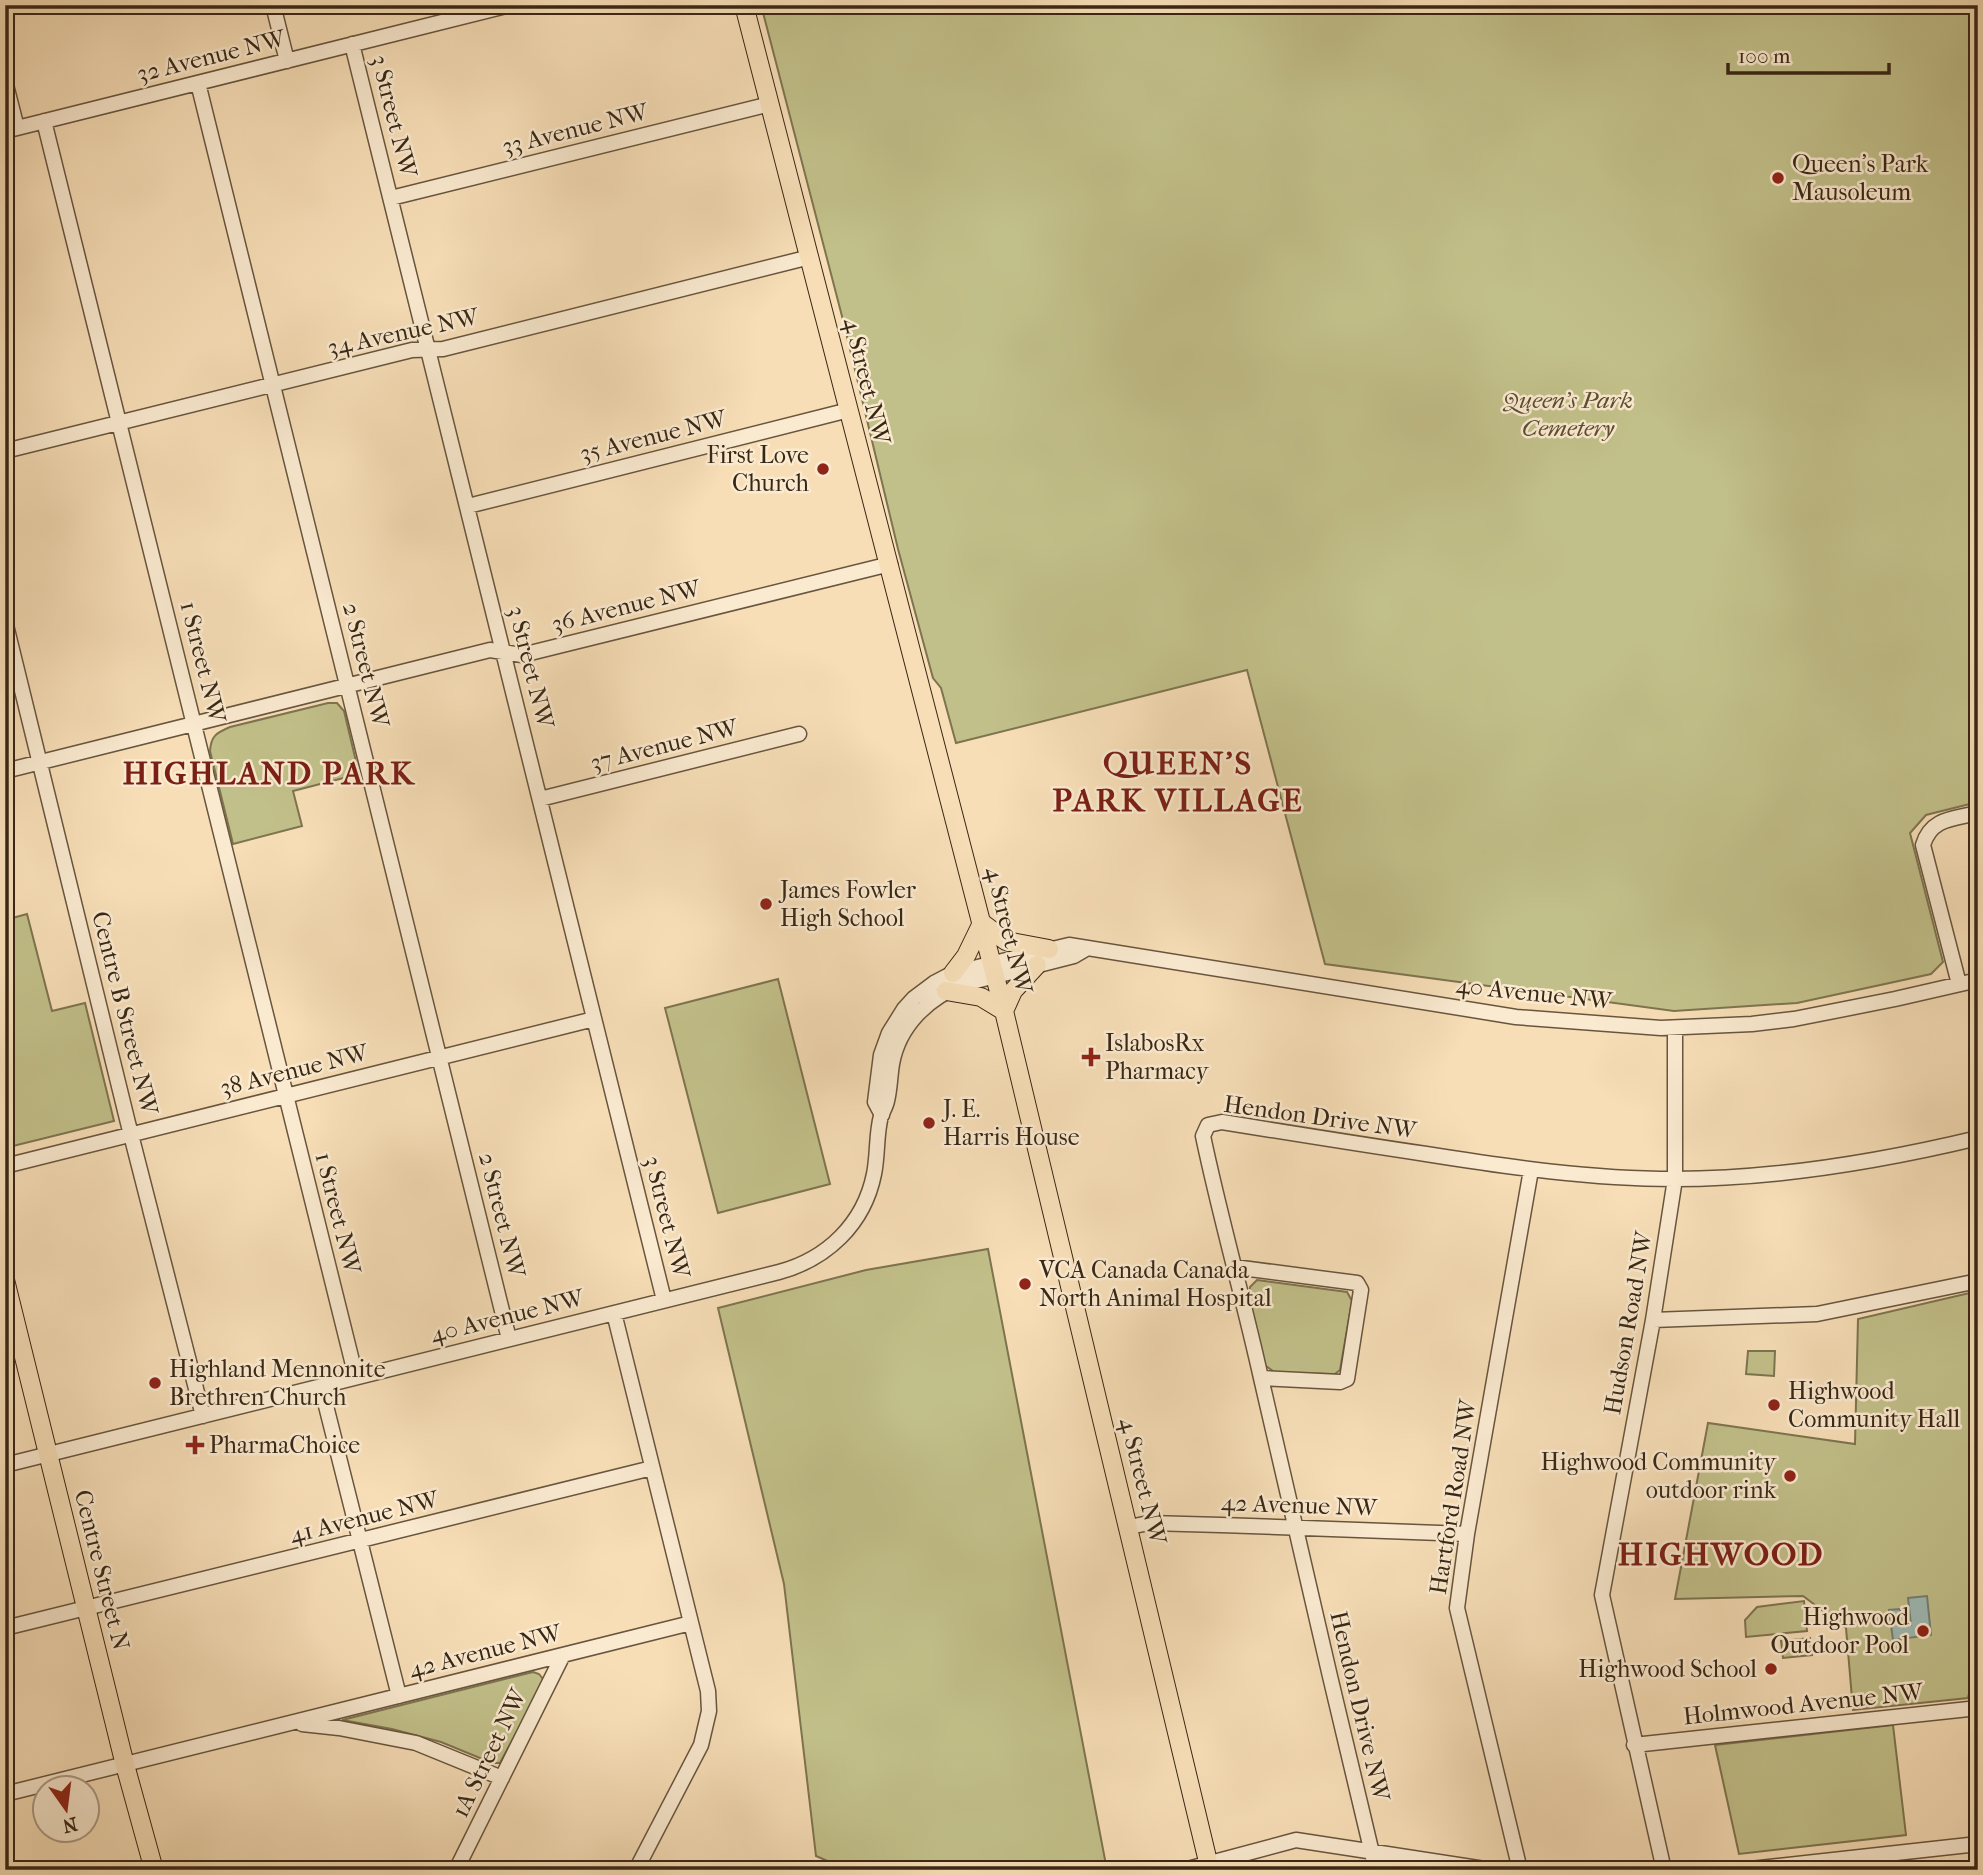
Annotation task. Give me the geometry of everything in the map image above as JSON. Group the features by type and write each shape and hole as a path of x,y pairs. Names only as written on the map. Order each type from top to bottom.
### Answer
{"main road":[{"name":"4 Street NW","path":"744,5 982,923 1210,1867"},
{"path":"953,973 966,956 982,923 1006,941 1049,949"},
{"path":"946,990 981,997 1004,1011 1013,991 1037,965"},
{"name":"Centre Street N","path":"5,1280 125,1765 155,1870"}],"street":[{"path":"273,5 287,61"},
{"name":"32 Avenue NW","path":"11,130 510,5"},
{"name":"3 Street NW","path":"352,44 664,1300"},
{"path":"5,81 11,130"},
{"name":"2 Street NW","path":"198,83 509,1339"},
{"name":"33 Avenue NW","path":"391,198 770,104"},
{"name":"1 Street NW","path":"44,121 356,1377"},
{"name":"34 Avenue NW","path":"5,451 412,350 443,349 810,257"},
{"name":"35 Avenue NW","path":"468,506 849,410"},
{"name":"36 Avenue NW","path":"5,771 490,650 522,655 890,564"},
{"name":"Centre B Street NW","path":"5,621 203,1416"},
{"name":"37 Avenue NW","path":"540,799 799,734"},
{"path":"1959,984 1923,845 1927,831 1937,824 1978,813"},
{"name":"40 Avenue NW","path":"5,1465 793,1269 831,1247 851,1226 869,1192 875,1171 881,1115 887,1103 892,1063 900,1039 917,1015 946,990 993,969 1049,949 1069,945 1516,1017 1675,1028 1794,1019 1978,980"},
{"name":"40 Avenue NW","path":"881,1115 875,1102 881,1055 889,1033 904,1009 914,999 934,983 953,973 1037,965 1074,956 1086,949"},
{"name":"38 Avenue NW","path":"5,1166 594,1019"},
{"name":"Hudson Road NW","path":"1664,1870 1602,1595 1653,1320 1675,1179 1675,1028"},
{"name":"Hendon Drive NW","path":"1376,1870 1203,1136 1208,1125 1222,1122 1531,1170 1675,1179 1770,1176 1819,1170 1978,1138"},
{"name":"Hartford Road NW","path":"1520,1870 1457,1608 1467,1534 1531,1170"},
{"path":"1234,1267 1357,1283 1361,1290 1347,1379 1340,1382 1261,1378"},
{"path":"1653,1320 1817,1314 1978,1281"},
{"path":"614,1313 708,1691 709,1711 696,1755 636,1870"},
{"path":"321,1386 399,1696"},
{"name":"41 Avenue NW","path":"5,1629 652,1468"},
{"name":"42 Avenue NW","path":"1129,1527 1149,1523 1467,1534"},
{"name":"42 Avenue NW","path":"5,1794 691,1623"},
{"name":"1A Street NW","path":"456,1870 563,1655"},
{"name":"Holmwood Avenue NW","path":"1634,1745 1978,1708"},
{"name":"42 Avenue NW","path":"291,1723 339,1728 416,1743 502,1778"},
{"path":"1184,1870 1210,1867 1296,1840 1372,1854 1491,1870"},
{"path":"1741,1870 1978,1844"}],"green space":[{"name":"Queen's Park Cemetery","path":"761,5 1978,5 1978,802 1926,815 1910,833 1943,962 1931,974 1797,1003 1674,1011 1325,964 1247,670 956,743 941,688 933,678 898,549 843,320"},
{"path":"337,703 344,711 359,774 293,791 302,826 233,844 210,751 213,738 230,727"},
{"path":"27,914 52,1011 85,1003 114,1121 5,1148 5,920"},
{"path":"778,979 830,1184 718,1213 665,1008"},
{"path":"988,1249 1107,1870 848,1870 816,1856 784,1584 718,1308 866,1270"},
{"path":"1257,1280 1347,1292 1352,1301 1340,1370 1335,1374 1276,1373 1263,1364 1249,1303 1250,1287"},
{"path":"1978,1291 1978,1654 1968,1698 1853,1710 1846,1628 1803,1596 1675,1599 1708,1423 1855,1444 1858,1319"},
{"path":"1748,1351 1775,1351 1774,1376 1746,1374"},
{"path":"1804,1601 1807,1631 1746,1637 1745,1620 1757,1607"},
{"path":"1810,1638 1812,1655 1783,1658 1781,1641"},
{"path":"533,1672 543,1679 542,1685 500,1763 492,1763 441,1742 342,1720"},
{"path":"1893,1725 1906,1835 1739,1854 1715,1745"}],"water":[{"path":"1927,1596 1931,1635 1893,1640 1889,1610 1900,1609 1901,1626 1911,1625 1908,1598"}],"place":[{"name":"Queen's Park Mausoleum","path":"1778,178"},
{"name":"First Love Church","path":"823,469"},
{"name":"James Fowler High School","path":"766,904"},
{"name":"IslabosRx Pharmacy","path":"1091,1057"},
{"name":"J. E. Harris House","path":"929,1123"},
{"name":"VCA Canada Canada North Animal Hospital","path":"1025,1284"},
{"name":"Highland Mennonite Brethren Church","path":"155,1383"},
{"name":"Highwood Community Hall","path":"1774,1405"},
{"name":"PharmaChoice","path":"195,1445"},
{"name":"Highwood Community outdoor rink","path":"1790,1476"},
{"name":"Highwood Outdoor Pool","path":"1923,1631"},
{"name":"Highwood School","path":"1771,1669"}],"district":[{"name":"HIGHLAND PARK","path":"269,773"},
{"name":"QUEEN'S PARK VILLAGE","path":"1178,782"},
{"name":"HIGHWOOD","path":"1721,1554"}]}
